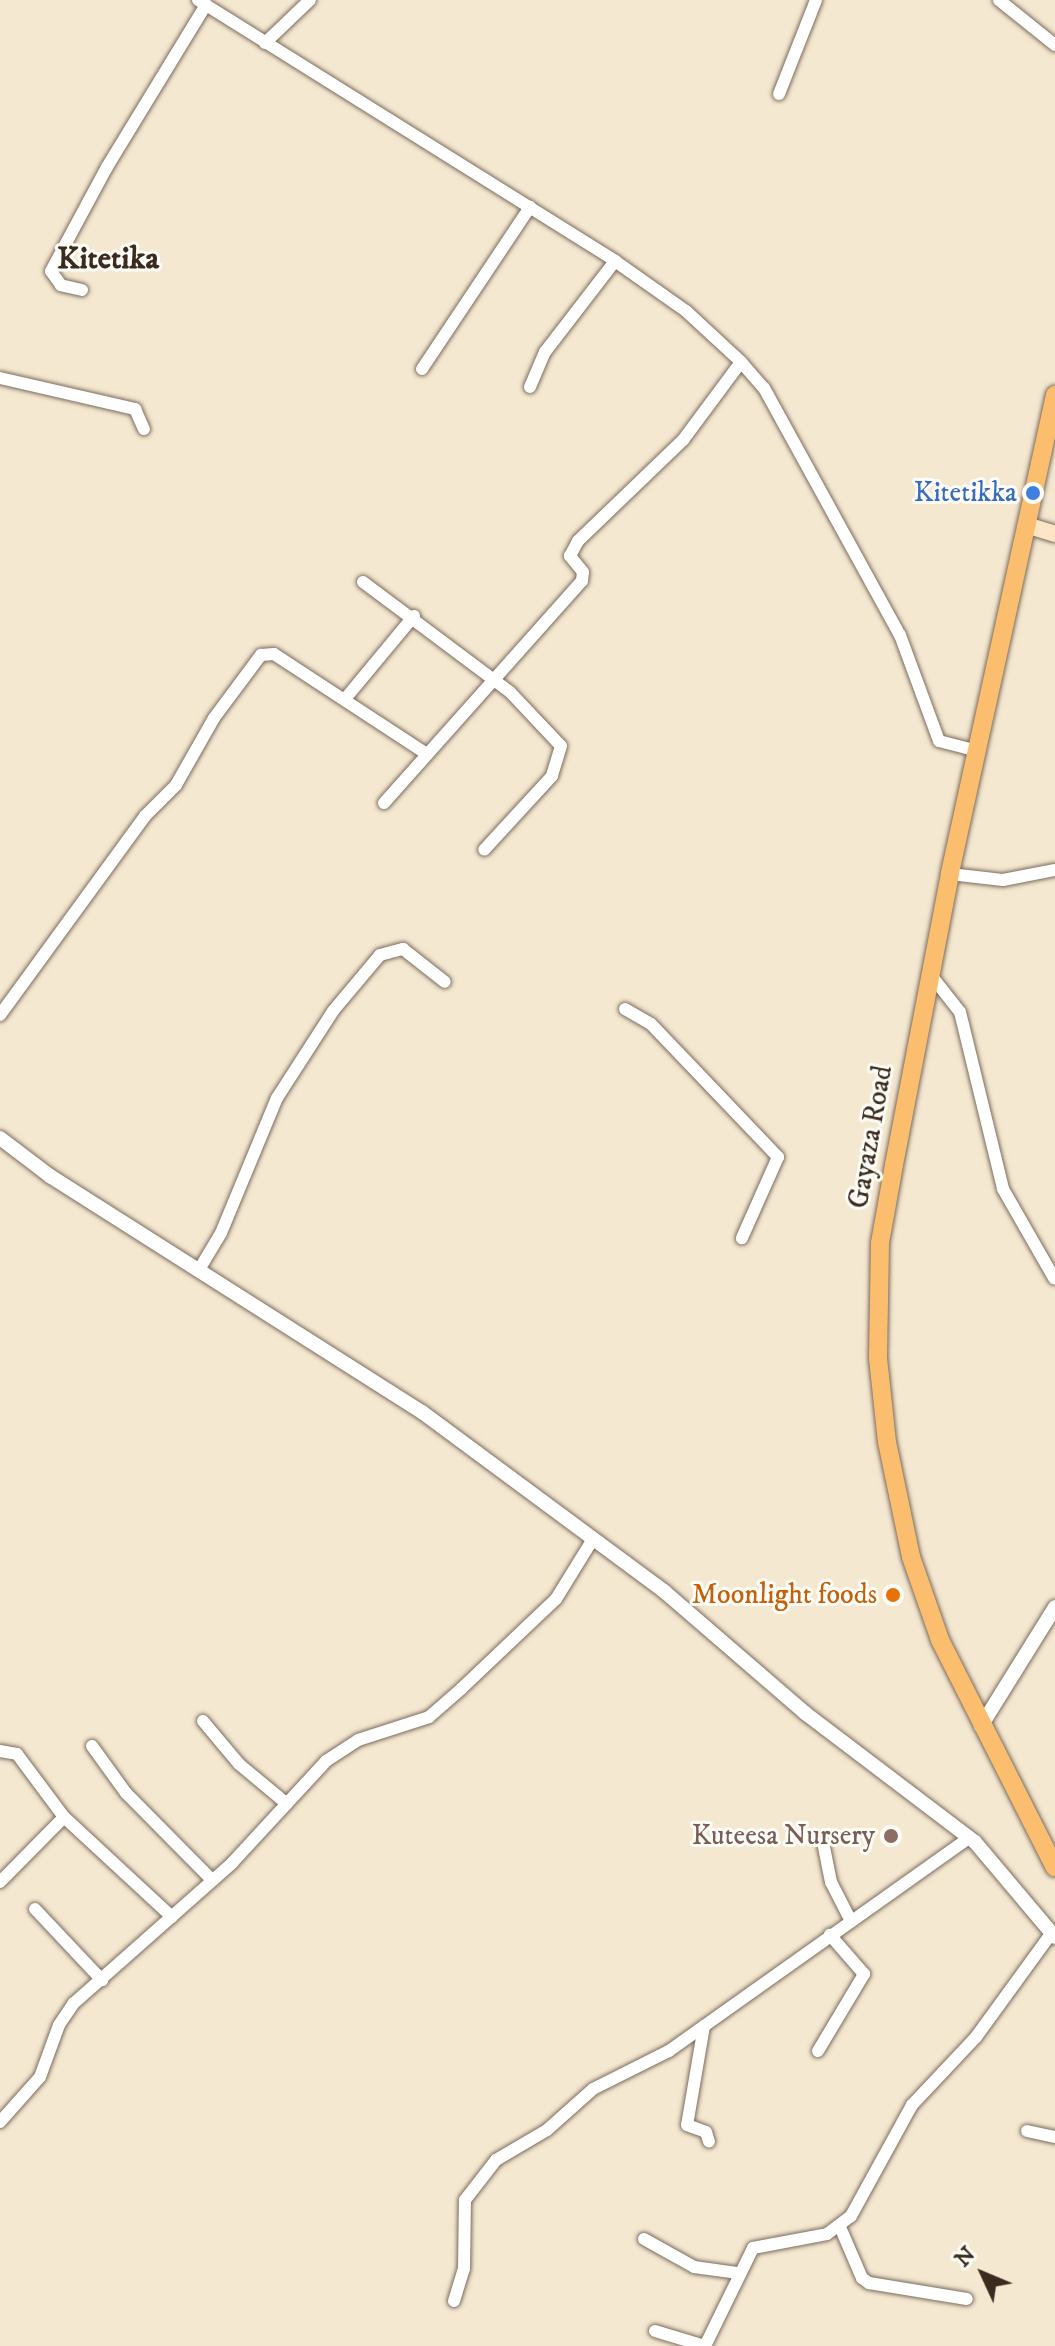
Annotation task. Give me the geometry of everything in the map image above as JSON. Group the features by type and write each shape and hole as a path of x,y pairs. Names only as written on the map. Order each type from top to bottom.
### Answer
{"main road":[{"name":"Gayaza Road","path":"1055,395 950,874 880,1243 878,1358 887,1442 911,1557 940,1640 1055,1868"},
{"path":"1026,525 1055,534"}],"street":[{"path":"265,43 310,0"},
{"path":"779,94 816,0"},
{"path":"999,0 1055,45"},
{"path":"82,290 61,285 51,271 202,3 615,261 686,311 741,362 764,388 900,635 939,741 978,751"},
{"path":"422,369 530,207"},
{"path":"530,387 550,345 615,261"},
{"path":"384,803 584,577 570,556 578,541 683,440 741,362"},
{"path":"0,378 135,409 144,429"},
{"path":"363,582 414,616 493,678 554,734 560,758 552,776 484,850"},
{"path":"345,699 414,616"},
{"path":"0,1015 145,816 176,785 214,718 261,655 274,654 427,754"},
{"path":"950,874 1003,880 1055,870"},
{"path":"200,1268 221,1233 277,1098 333,1011 380,955 403,949 445,982"},
{"path":"930,974 960,1012 1003,1189 1054,1278"},
{"path":"625,1009 651,1024 778,1157 756,1216 742,1238"},
{"path":"0,1138 50,1176 200,1268 422,1412 665,1592 824,1728 970,1837 1001,1868 1053,1936 976,2037 912,2105 887,2145 868,2191 840,2227 827,2234 759,2244 737,2273 705,2346 655,2331"},
{"path":"0,2122 40,2077 65,2014 212,1880 340,1751 429,1717 556,1599 593,1539"},
{"path":"981,1726 1055,1607"},
{"path":"203,1721 239,1764 287,1804"},
{"path":"92,1746 126,1793 212,1880"},
{"path":"0,1751 17,1754 64,1817 172,1917"},
{"path":"0,1882 64,1817"},
{"path":"454,2301 464,2269 461,2216 483,2173 547,2130 593,2089 651,2063 970,1837"},
{"path":"823,1842 831,1882 851,1921"},
{"path":"35,1909 102,1980"},
{"path":"818,2051 864,1974 830,1935"},
{"path":"704,2026 687,2125 706,2132 709,2142"},
{"path":"1027,2131 1055,2137"},
{"path":"840,2227 857,2268 869,2283 967,2299"},
{"path":"644,2239 694,2267 737,2273"}],"place":[{"name":"Kitetikka","path":"1033,493"},
{"name":"Moonlight foods","path":"893,1595"},
{"name":"Kuteesa Nursery","path":"891,1836"}],"district":[{"name":"Kitetika","path":"108,259"}]}
